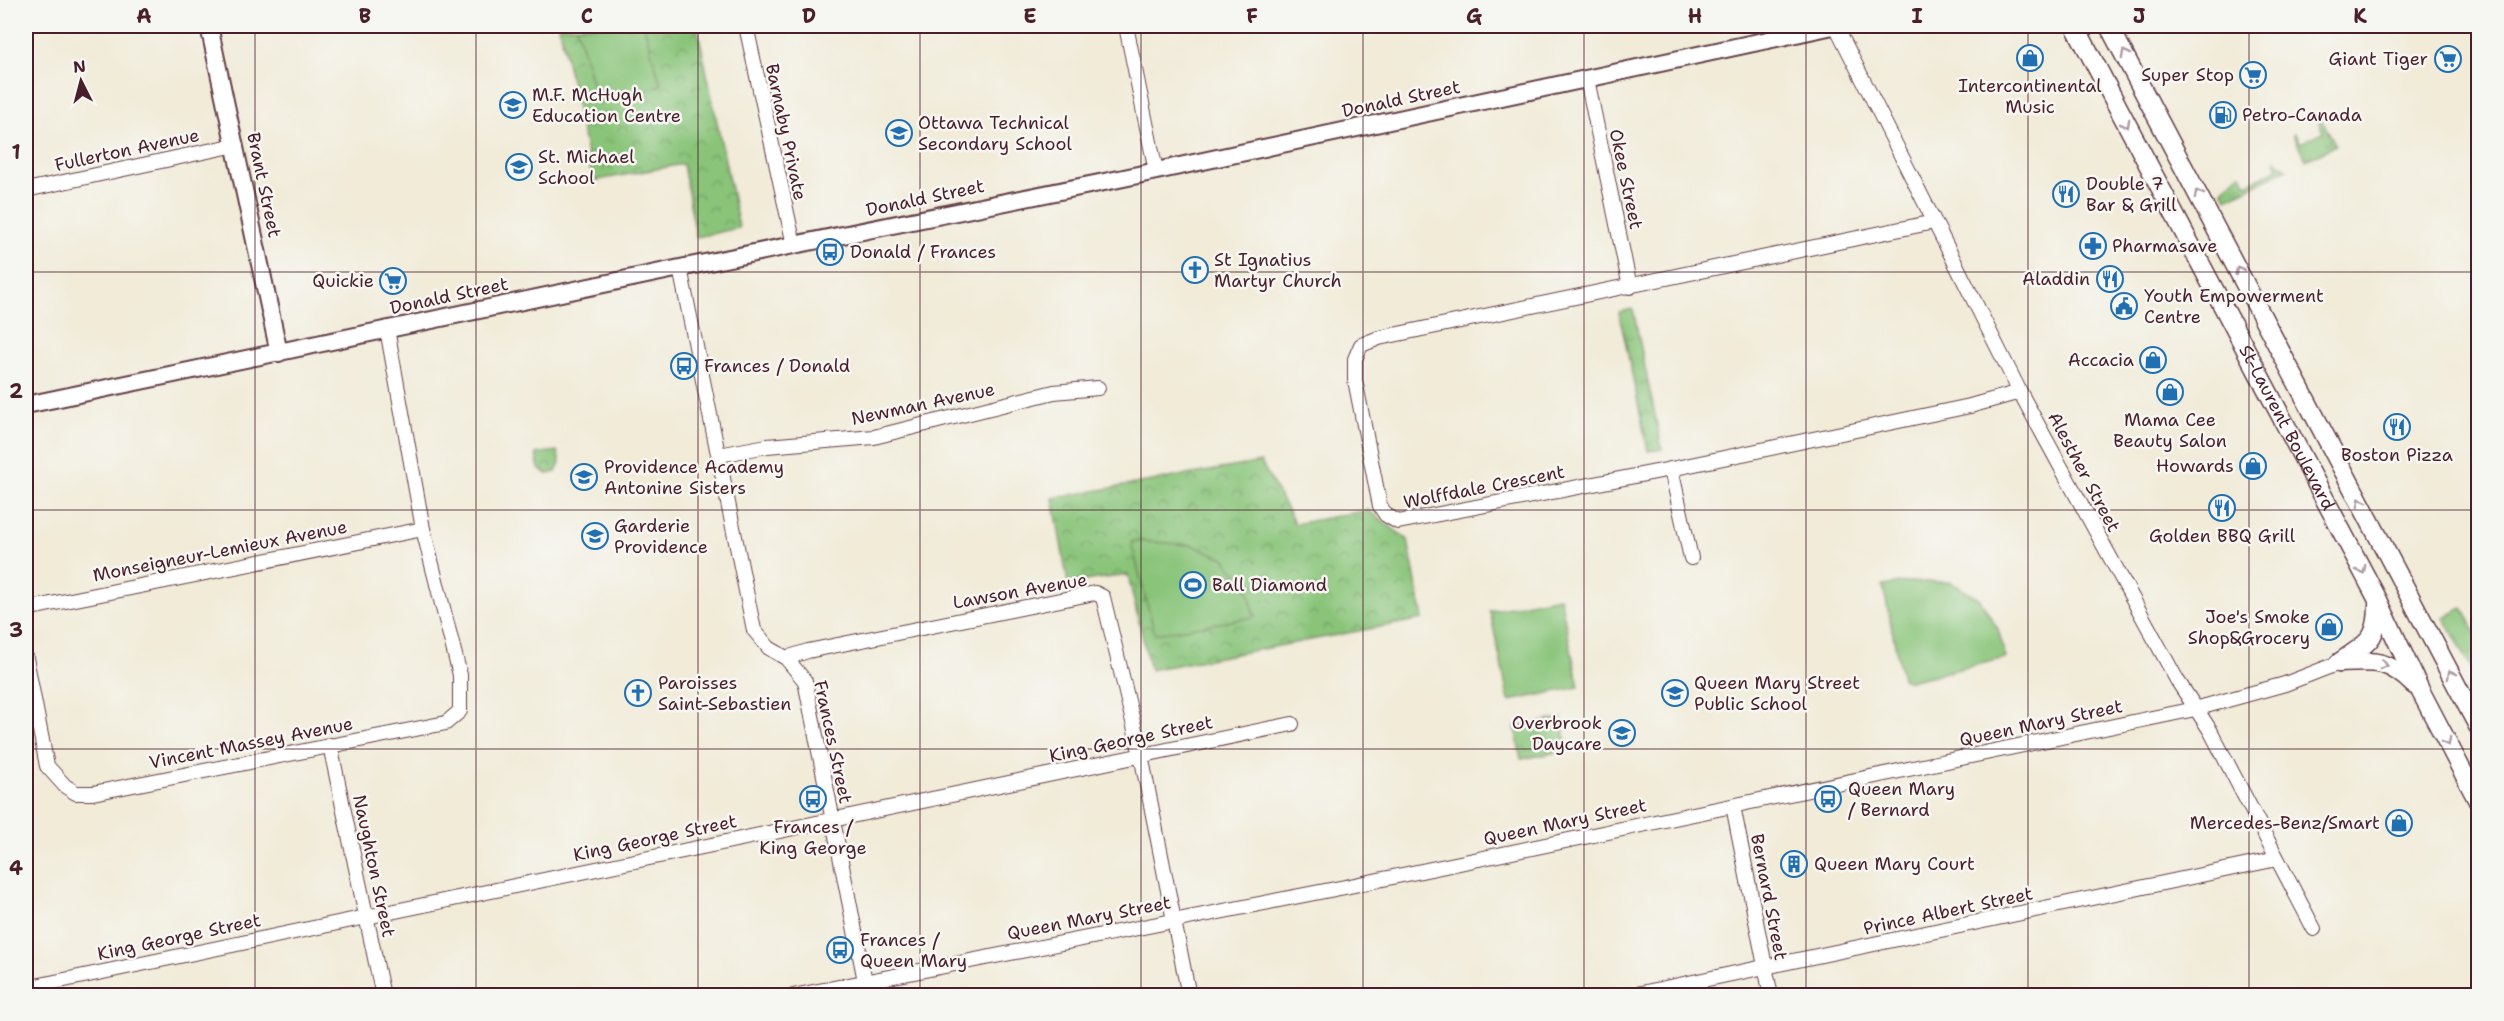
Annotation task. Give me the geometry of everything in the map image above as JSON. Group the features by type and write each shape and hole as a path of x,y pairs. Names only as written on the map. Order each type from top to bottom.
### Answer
{"main road":[{"name":"St-Laurent Boulevard","path":"2075,26 2379,600 2420,690 2478,801"},
{"name":"St-Laurent Boulevard","path":"2109,26 2478,726"},
{"path":"2339,663 2374,637 2378,621 2379,600"},
{"path":"2339,663 2367,662 2393,667 2420,690"}],"street":[{"name":"Brant Street","path":"209,26 279,353"},
{"name":"Barnaby Private","path":"746,26 794,245"},
{"path":"1126,26 1156,171"},
{"name":"Donald Street","path":"26,405 1156,171 1834,26"},
{"name":"Alesther Street","path":"1834,26 2020,392 2171,670 2194,709 2210,730 2314,929"},
{"name":"Okee Street","path":"1587,79 1630,287"},
{"name":"Fullerton Avenue","path":"26,190 236,145"},
{"name":"Wolffdale Crescent","path":"1934,222 1379,338 1361,345 1355,359 1355,380 1380,507 1386,515 1398,522 1671,469 1970,406 2020,392"},
{"name":"Frances Street","path":"680,268 754,630 769,648 786,658 805,681 868,996"},
{"path":"387,329 423,529"},
{"name":"Newman Avenue","path":"719,455 767,446 874,436 1054,392 1098,388"},
{"path":"1671,469 1691,558"},
{"name":"Monseigneur-Lemieux Avenue","path":"26,609 423,529"},
{"name":"Vincent Massey Avenue","path":"26,658 47,766 65,786 76,793 93,793 446,723 460,711 460,675 423,529"},
{"name":"Lawson Avenue","path":"786,658 808,651 1095,593 1103,597 1141,755 1189,996"},
{"name":"Queen Mary Street","path":"793,996 1345,887 2194,709 2285,684 2339,663"},
{"name":"King George Street","path":"26,988 1292,724"},
{"name":"Naughton Street","path":"330,745 383,996"},
{"name":"Bernard Street","path":"1733,806 1771,996"},
{"name":"Prince Albert Street","path":"1627,996 2277,859"}],"green space":[{"path":"559,26 697,26 739,228 696,237 683,164 593,181"},
{"path":"576,26 644,26 661,85 598,103"},
{"path":"2321,119 2336,145 2306,160 2293,134 2295,133 2301,143 2323,132 2318,121"},
{"path":"2276,160 2287,169 2227,199 2222,190 2240,173 2247,184 2277,169"},
{"path":"1633,309 1662,449 1648,451 1619,312"},
{"path":"557,451 560,463 556,472 547,474 539,469 536,454"},
{"path":"1261,462 1295,524 1368,510 1408,540 1423,619 1150,670 1128,575 1068,583 1053,498"},
{"name":"Ball Diamond","path":"1131,542 1192,545 1224,558 1249,591 1254,617 1155,634"},
{"path":"1906,582 1950,582 1979,598 1998,629 2006,658 1909,681 1902,678 1883,586"},
{"path":"1560,597 1579,687 1509,701 1490,611"},
{"path":"2463,608 2478,637 2478,680 2444,617"},
{"path":"1561,718 1567,743 1558,752 1521,759 1515,727"}],"place":[{"name":"Intercontinental Music","path":"2030,58"},
{"name":"Giant Tiger","path":"2448,59"},
{"name":"Super Stop","path":"2253,75"},
{"name":"M.F. McHugh Education Centre","path":"513,105"},
{"name":"Petro-Canada","path":"2223,115"},
{"name":"Ottawa Technical Secondary School","path":"899,133"},
{"name":"St. Michael School","path":"519,167"},
{"name":"Double 7 Bar & Grill","path":"2066,194"},
{"name":"Pharmasave","path":"2093,246"},
{"name":"Donald / Frances","path":"830,252"},
{"name":"St Ignatius Martyr Church","path":"1195,270"},
{"name":"Aladdin","path":"2110,279"},
{"name":"Quickie","path":"393,281"},
{"name":"Youth Empowerment Centre","path":"2124,306"},
{"name":"Accacia","path":"2153,360"},
{"name":"Frances / Donald","path":"684,366"},
{"name":"Mama Cee Beauty Salon","path":"2170,392"},
{"name":"Boston Pizza","path":"2397,427"},
{"name":"Howards","path":"2253,466"},
{"name":"Providence Academy Antonine Sisters","path":"584,477"},
{"name":"Golden BBQ Grill","path":"2222,508"},
{"name":"Garderie Providence","path":"595,536"},
{"name":"Ball Diamond","path":"1193,585"},
{"name":"Joe's Smoke Shop&Grocery","path":"2329,627"},
{"name":"Paroisses Saint-Sebastien","path":"638,693"},
{"name":"Queen Mary Street Public School","path":"1675,693"},
{"name":"Overbrook Daycare","path":"1622,733"},
{"name":"Frances / King George","path":"813,799"},
{"name":"Queen Mary / Bernard","path":"1828,799"},
{"name":"Mercedes-Benz/Smart","path":"2399,823"},
{"name":"Queen Mary Court","path":"1794,864"},
{"name":"Frances / Queen Mary","path":"840,950"}]}
